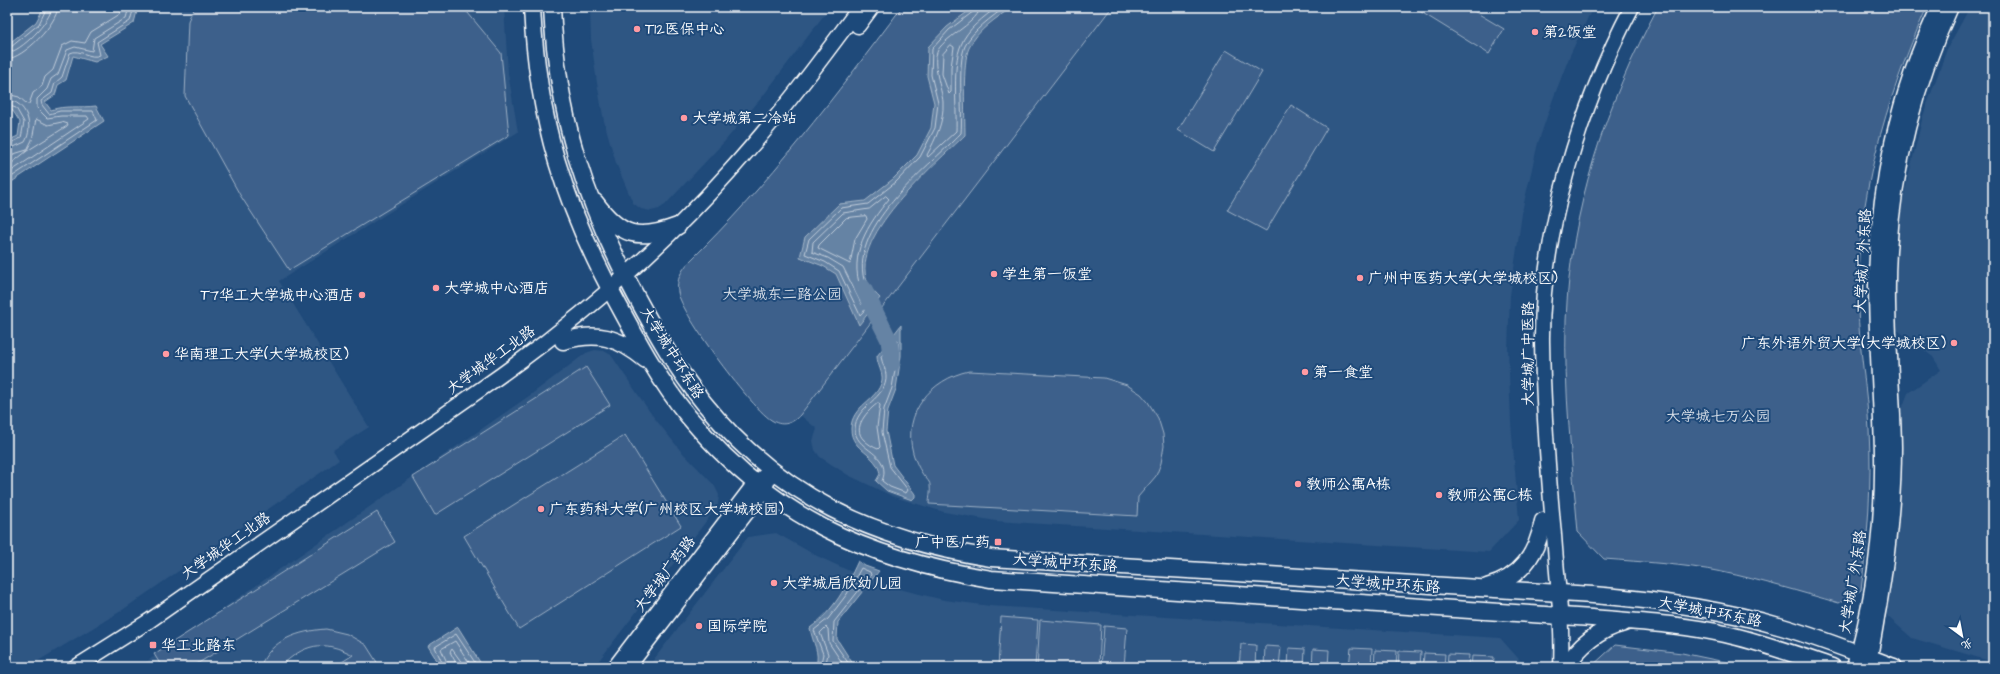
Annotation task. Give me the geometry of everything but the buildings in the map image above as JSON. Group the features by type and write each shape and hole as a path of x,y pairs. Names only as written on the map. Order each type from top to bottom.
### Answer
{"main road":[{"name":"大学城中环东路","path":"532,7 539,85 550,140 572,211 612,294 653,366 695,424 726,457 760,487 820,526 862,546 916,564 977,577 1555,616 1677,626 1725,634 1777,648 1832,667"},
{"name":"大学城中环东路","path":"552,7 555,50 562,103 575,154 587,192 604,234 627,280 672,359 693,390 732,434 772,470 820,503 858,522 922,545 973,556 1000,559 1632,598 1710,609 1783,627 1862,661 1894,667"},
{"name":"大学城华工北路","path":"94,667 179,612 496,391 563,341 627,280 717,185 762,134 810,74 860,7"},
{"name":"大学城华工北路","path":"627,280 672,245 743,170 798,106 872,7"},
{"name":"大学城广中医路","path":"1554,593 1543,521 1532,342 1540,254 1547,215 1569,133 1593,68 1621,7"},
{"name":"大学城广中医路","path":"1561,667 1555,616 1542,342 1549,255 1556,217 1578,136 1602,72 1632,7"},
{"name":"大学城广外东路","path":"1862,661 1874,573 1881,506 1882,455 1876,284 1881,218 1891,152 1903,103 1922,48 1939,7"},
{"name":"大学城广外东路","path":"1862,661 1886,563 1893,480 1888,293 1889,252 1894,196 1898,171 1917,95 1931,54 1951,7"},
{"path":"587,192 613,222 631,233 654,234 678,226"},
{"name":"大学城华工北路","path":"76,667 161,612 490,383 612,294"},
{"path":"563,341 590,335 610,338 632,350 653,366"},
{"name":"大学城广药路","path":"628,667 772,470"},
{"name":"大学城广药路","path":"614,667 760,487"},
{"path":"1478,589 1501,583 1522,568 1537,546 1543,521"},
{"name":"大学城广中医路","path":"1551,667 1555,616"},
{"path":"1566,667 1578,650 1593,638 1612,628 1630,622"}],"shaded area":[{"name":"华南理工大学(大学城校区)","path":"7,7 504,7 508,73 518,132 279,281 369,427 333,450 339,460 121,611 28,667 7,667"},
{"path":"590,7 830,7 763,96 725,141 665,205 659,209 651,211 641,209 633,203 616,163 604,121 597,83 591,39"},
{"name":"广州中医药大学(大学城校区)","path":"1112,7 1593,7 1570,55 1553,99 1538,143 1523,207 1510,296 1508,349 1511,422 1519,520 1489,552 996,521 944,512 894,497 848,475 820,457 815,450 813,441 817,429 800,415"},
{"name":"广东外语外贸大学(大学城校区)","path":"1970,7 1993,7 1993,662 1912,638 1887,616 1899,515 1902,409 1908,393 1941,370 1933,357 1896,329 1892,324 1896,248 1902,203 1923,116 1947,49"},
{"name":"广东药科大学(广州校区大学城校园)","path":"595,350 604,351 611,355 652,415 680,450 714,485 719,495 718,504 714,511 594,667 139,667 529,396 586,353"},
{"path":"776,533 817,556 854,573 899,589 944,600 990,606 1500,638 1526,667 648,667 748,537"}],"green space":[{"path":"194,7 463,7 501,53 509,135 289,270 240,195 185,96 188,21"},
{"name":"大学城东二路公园","path":"902,7 1112,7 800,415 791,422 780,424 773,421 763,413 750,400 704,340 682,303 678,292 678,280 681,272 689,262 747,202 774,171"},
{"path":"1413,7 1467,7 1504,29 1489,54"},
{"name":"大学城七万公园","path":"1658,7 1927,7 1898,79 1886,116 1867,191 1858,268 1858,307 1869,430 1869,510 1861,590 1839,603 1766,582 1707,569 1648,562 1604,559 1578,532 1566,374 1566,321 1569,279 1575,238 1583,198 1607,119 1622,81"},
{"path":"1226,50 1262,72 1214,152 1178,130"},
{"path":"1291,105 1327,128 1266,231 1227,210"},
{"path":"586,367 610,405 435,515 413,477"},
{"path":"969,371 1104,378 1127,385 1141,394 1158,418 1163,434 1164,446 1161,463 1156,476 1138,497 1137,516 929,504 930,484 919,468 913,453 911,438 912,424 916,412 923,400 932,390 955,375"},
{"path":"625,435 681,526 519,629 464,536"},
{"path":"377,512 395,542 192,667 162,667 154,654"},
{"path":"1001,617 1038,620 1035,667 998,667"},
{"path":"1040,620 1101,625 1099,667 1037,667"},
{"path":"1104,626 1127,628 1124,667 1101,667"},
{"path":"326,629 347,634 366,645 380,667 334,667 353,655 332,647 314,646 297,653 280,667 260,667 265,657 271,650 287,638 306,632"},
{"path":"1241,644 1256,645 1255,667 1239,667"},
{"path":"1615,645 1682,653 1749,667 1591,667"},
{"path":"1265,646 1281,647 1279,667 1264,667"},
{"path":"1289,648 1305,649 1304,667 1288,667"},
{"path":"1351,648 1372,649 1371,667 1349,667"},
{"path":"1313,649 1329,650 1328,667 1312,667"},
{"path":"1375,650 1397,651 1396,667 1374,667"},
{"path":"1399,651 1421,652 1420,667 1398,667"},
{"path":"1424,653 1445,654 1444,667 1423,667"},
{"path":"1448,654 1469,655 1468,667 1447,667"},
{"path":"1472,656 1494,657 1493,667 1471,667"}],"water":[{"path":"44,7 138,7 134,23 100,44 108,56 95,62 73,56 66,80 58,85 55,95 45,102 51,110 56,108 96,106 104,121 7,185 7,141 18,136 20,122 13,111 7,109 7,45 36,22"},
{"path":"974,7 1012,7 982,30 969,48 965,65 965,135 915,183 896,204 880,226 869,248 865,268 870,287 880,298 859,325 836,274 823,266 800,257 805,237 839,204 865,201 893,179 917,155 931,128 934,103 927,76 928,47 947,27"},
{"path":"901,325 901,356 896,389 888,410 886,431 893,465 915,494 915,497 912,500 887,491 876,481 880,474 878,467 870,456 855,442 851,429 855,414 880,387 882,377 877,356"},
{"path":"858,561 865,566 879,571 838,622 837,639 855,667 816,667 817,652 810,628 833,606 849,581"},
{"path":"458,627 483,667 441,667 428,646"}],"waterway":[{"path":"863,288 889,340 892,363"}],"place":[{"name":"T12医保中心","path":"637,29"},
{"name":"第2饭堂","path":"1535,32"},
{"name":"大学城第二冷站","path":"684,118"},
{"name":"学生第一饭堂","path":"994,274"},
{"name":"广州中医药大学(大学城校区)","path":"1360,278"},
{"name":"大学城中心酒店","path":"436,288"},
{"name":"T7华工大学城中心酒店","path":"362,295"},
{"name":"广东外语外贸大学(大学城校区)","path":"1954,343"},
{"name":"华南理工大学(大学城校区)","path":"166,354"},
{"name":"第一食堂","path":"1305,372"},
{"name":"教师公寓A栋","path":"1298,484"},
{"name":"教师公寓C栋","path":"1439,495"},
{"name":"广东药科大学(广州校区大学城校园)","path":"541,509"},
{"name":"广中医广药","path":"998,542"},
{"name":"大学城启欣幼儿园","path":"774,583"},
{"name":"国际学院","path":"699,626"},
{"name":"华工北路东","path":"153,645"}]}
